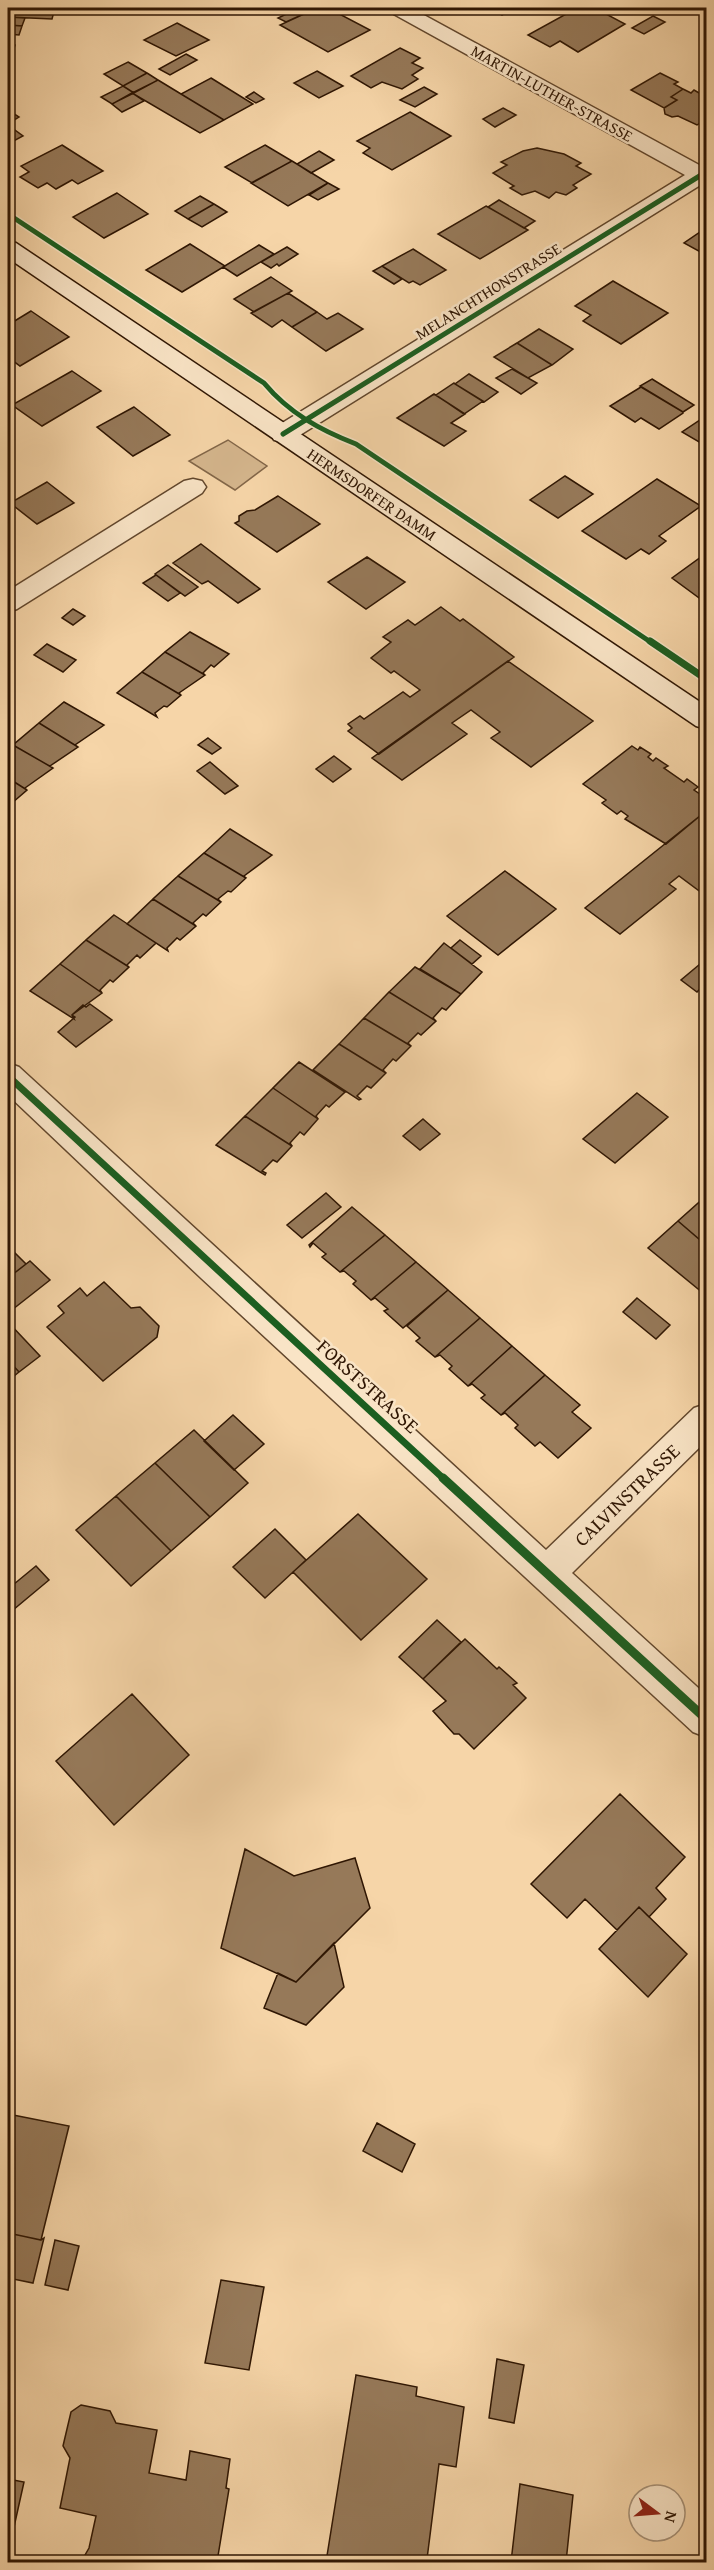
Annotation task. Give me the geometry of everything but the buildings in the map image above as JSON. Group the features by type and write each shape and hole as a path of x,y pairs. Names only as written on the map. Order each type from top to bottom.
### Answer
{"street":[{"name":"MARTIN-LUTHER-STRASSE","path":"397,8 705,175"},
{"name":"MELANCHTHONSTRASSE","path":"283,434 705,175"},
{"name":"HERMSDORFER DAMM","path":"8,248 706,719"},
{"path":"8,603 193,487"},
{"name":"FORSTSTRASSE","path":"8,1076 213,1268 548,1572 706,1719"},
{"name":"CALVINSTRASSE","path":"548,1572 706,1419"}],"shaded area":[{"path":"228,440 267,466 235,490 189,461"}],"cycle path":[{"path":"283,434 706,172"},
{"path":"8,214 264,383 283,403 306,420 356,444 706,679"},
{"path":"8,1076 213,1268 706,1719"}]}
